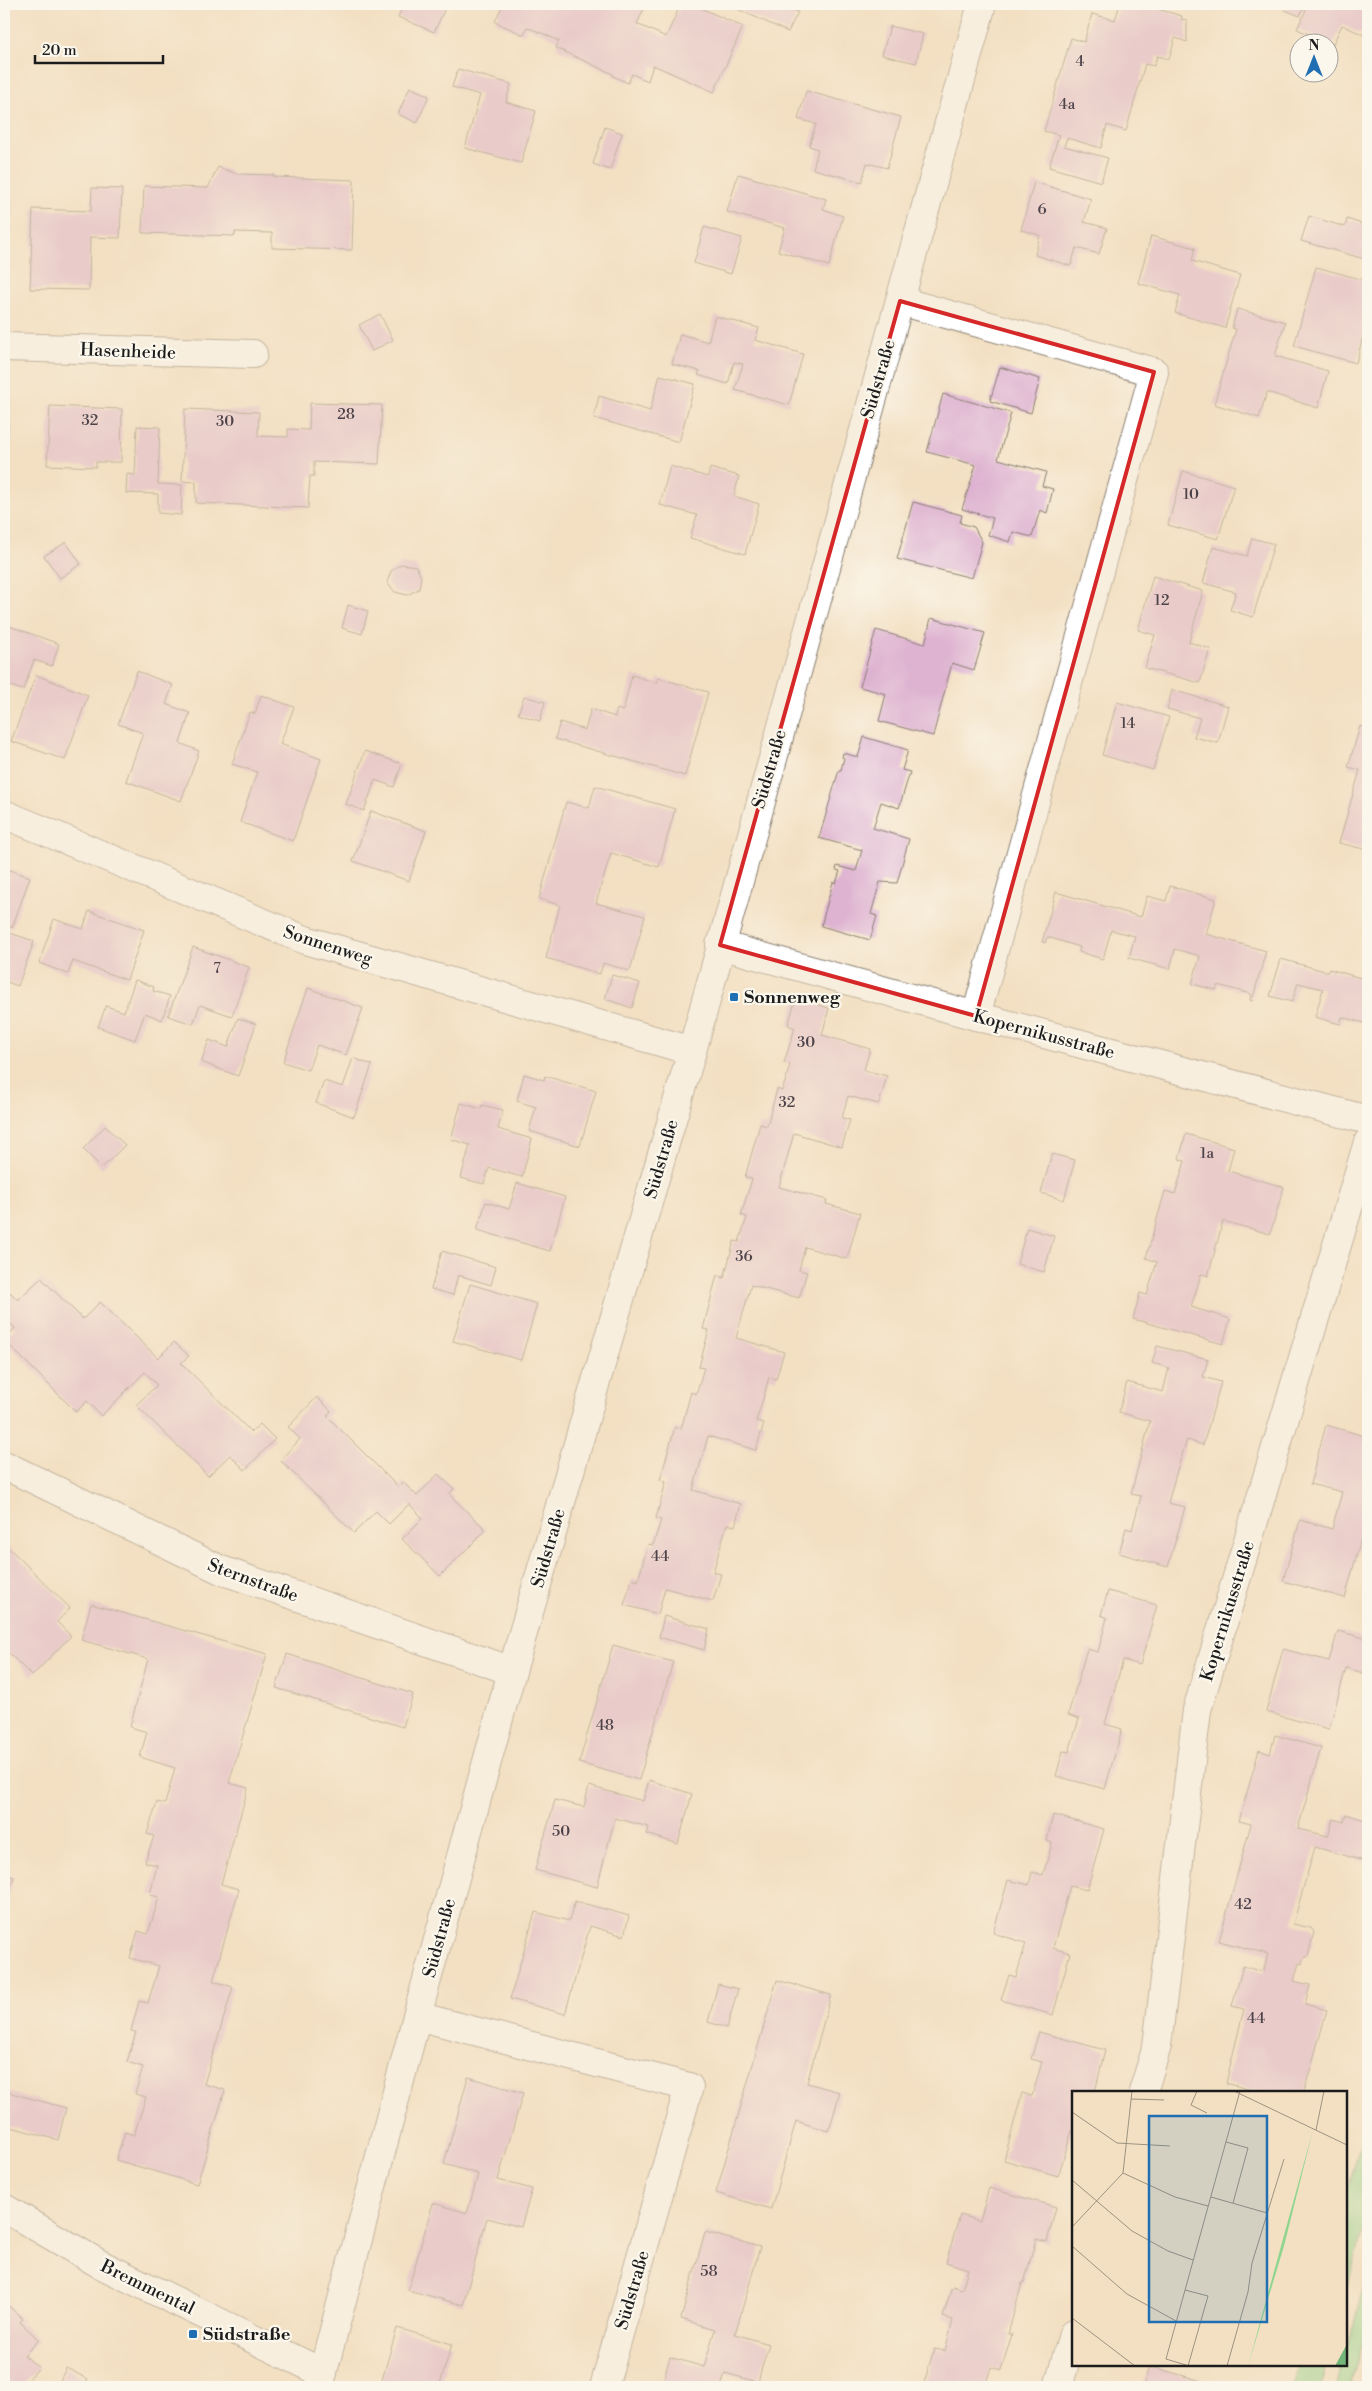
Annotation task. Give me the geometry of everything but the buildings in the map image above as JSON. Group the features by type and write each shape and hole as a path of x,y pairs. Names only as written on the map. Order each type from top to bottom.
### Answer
{"street":[{"name":"Südstraße","path":"321,2380 417,2016 512,1671 692,1051 982,4"},
{"path":"900,302 1154,372 976,1016"},
{"name":"Hasenheide","path":"4,347 253,354"},
{"name":"Sonnenweg","path":"4,814 305,940 692,1051"},
{"name":"Kopernikusstraße","path":"720,945 976,1016 1368,1120"},
{"name":"Kopernikusstraße","path":"1143,2091 1157,2046 1197,1710 1368,1142"},
{"name":"Sternstraße","path":"4,1465 220,1570 512,1671"},
{"name":"Südstraße","path":"417,2016 689,2087 604,2387"},
{"name":"Bremmental","path":"4,2208 100,2264 321,2380"},
{"path":"1058,2387 1072,2338"}],"highlighted area":[{"path":"900,301 1154,372 976,1016 720,945"}],"green space":[{"path":"1368,2116 1368,2210 1347,2289 1347,2192"},
{"path":"1368,2270 1368,2321 1350,2387 1336,2387 1342,2366 1347,2366 1347,2349"},
{"path":"1299,2366 1326,2366 1320,2387 1292,2387"}],"place":[{"name":"Sonnenweg","path":"734,997"},
{"name":"Südstraße","path":"193,2334"}]}
